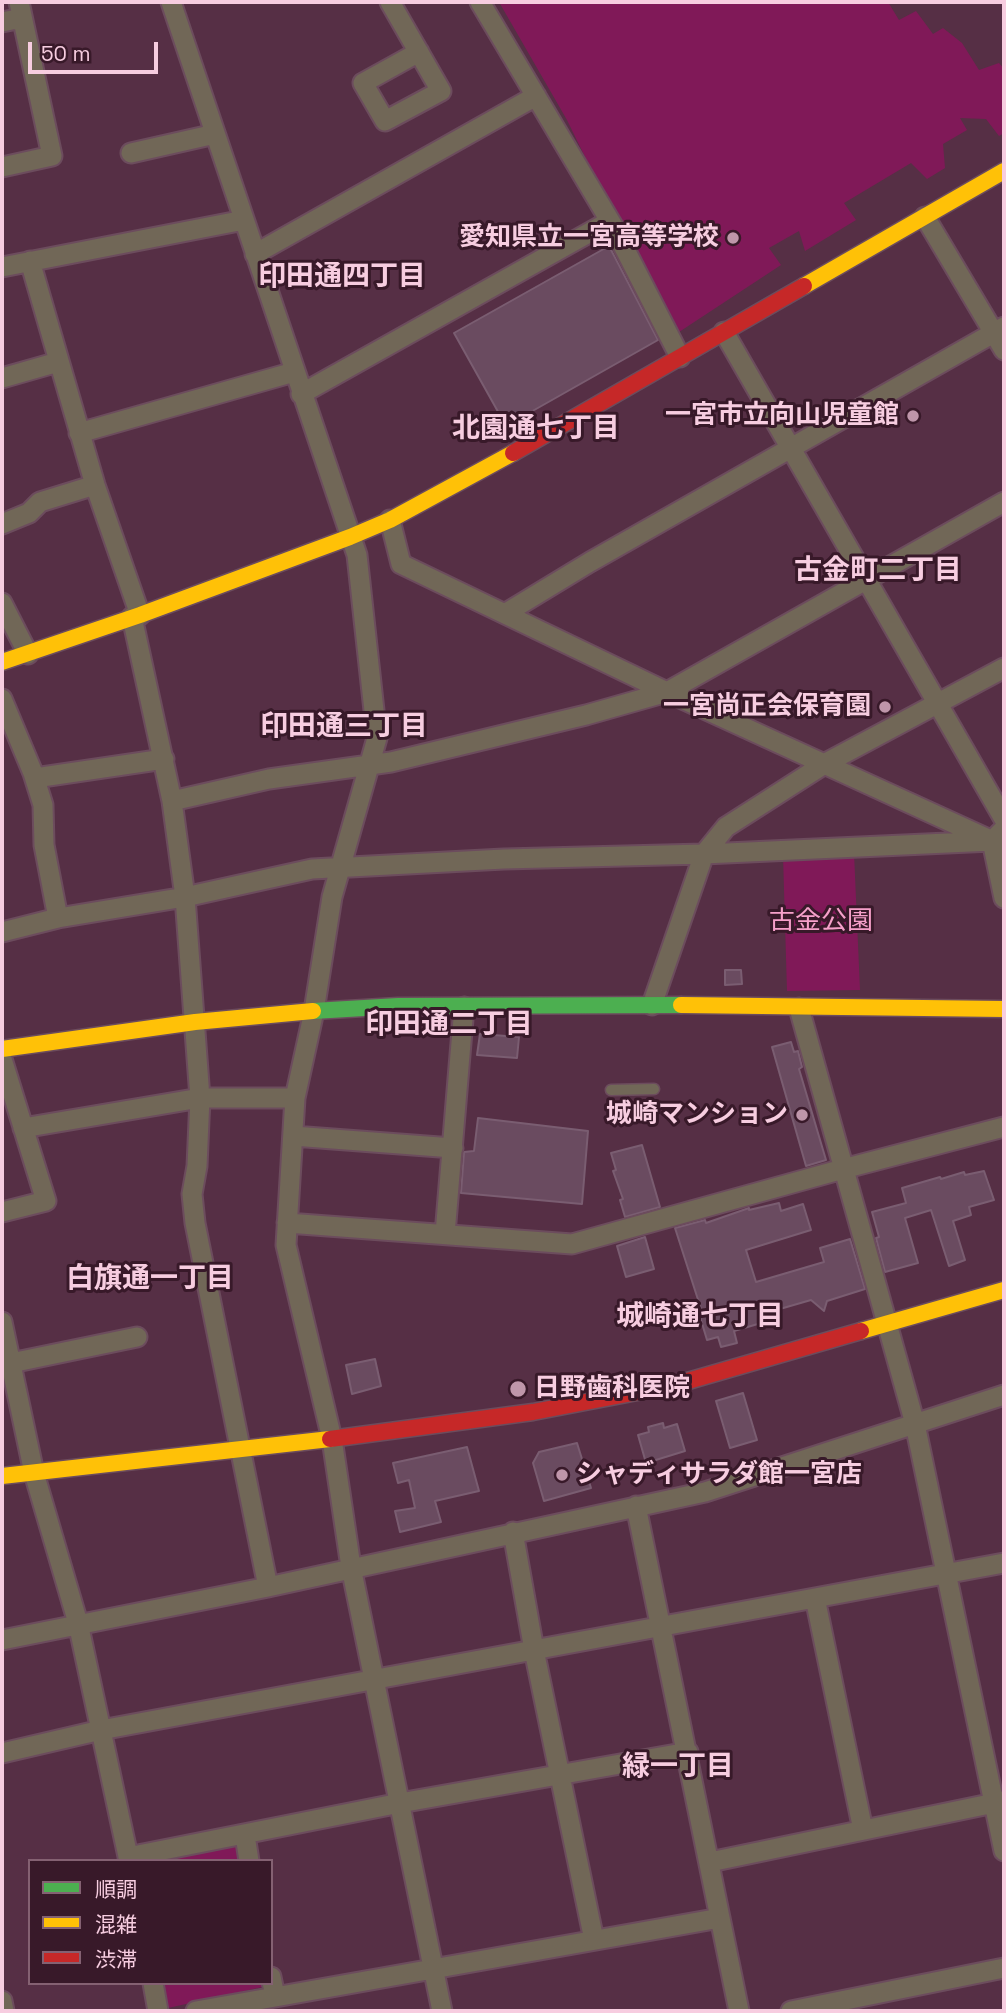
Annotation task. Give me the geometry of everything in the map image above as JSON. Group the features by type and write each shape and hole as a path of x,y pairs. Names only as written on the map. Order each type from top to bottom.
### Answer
{"street":[{"path":"171,2 357,555 377,738 332,897 314,1011 296,1098 286,1245 332,1438 351,1567 442,2010 422,2011"},
{"path":"390,2 441,91 385,121 363,83 419,52"},
{"path":"480,2 610,221 680,357"},
{"path":"2,22 20,10 52,156 2,167"},
{"path":"255,254 536,96"},
{"path":"131,153 215,134"},
{"path":"2,662 136,616 390,520 505,458 1004,171"},
{"path":"506,613 590,562 790,450 1001,337 925,217"},
{"path":"2,267 244,220"},
{"path":"302,394 610,221"},
{"path":"30,261 79,433 136,616 172,801 185,897 200,1098 197,1166 192,1194 194,1214 211,1311 268,1587"},
{"path":"724,332 1004,819"},
{"path":"2,378 58,362"},
{"path":"79,433 294,372"},
{"path":"2,523 29,513 40,502 95,485"},
{"path":"172,801 269,779 391,762 667,692 1004,502"},
{"path":"390,520 401,564 667,692 1000,839"},
{"path":"2,603 27,653"},
{"path":"652,1005 704,854 726,827 826,764 1004,668"},
{"path":"2,699 35,778 43,805 44,845 58,918"},
{"path":"35,778 164,759"},
{"path":"2,932 58,918 185,897 312,869 1000,839"},
{"path":"1000,839 1004,898"},
{"path":"2,1049 195,1022 398,1006 652,1005 1004,1009"},
{"path":"445,1234 464,1007"},
{"path":"799,1008 915,1424 999,1802 1004,1852"},
{"path":"2,1059 46,1201 2,1212"},
{"path":"23,1128 200,1098 296,1098"},
{"path":"287,1223 572,1244 843,1168 1004,1127"},
{"path":"293,1136 453,1148"},
{"path":"2,1476 533,1412 674,1385 1004,1290"},
{"path":"2,1322 34,1472 78,1623 129,1859 400,1803 688,1752"},
{"path":"11,1363 137,1337"},
{"path":"2,1640 268,1587 705,1492 1004,1395"},
{"path":"636,1506 739,2011"},
{"path":"513,1532 534,1650 594,1940"},
{"path":"2,1753 101,1730 1004,1563"},
{"path":"815,1598 863,1830"},
{"path":"710,1862 999,1802"},
{"path":"245,1835 250,1859"},
{"path":"197,2011 273,1986 434,1968 720,1918"},
{"path":"791,2011 1004,1968"},
{"path":"153,1985 158,2011"},
{"path":"2,2001 4,2011"}],"lane":[{"path":"611,1090 654,1089"}],"green space":[{"name":"愛知県立一宮高等学校","path":"499,2 888,2 899,20 916,11 933,34 943,28 962,43 979,70 999,63 1004,69 1004,133 999,136 986,119 960,118 967,130 943,144 945,168 927,179 911,163 844,203 856,220 805,251 799,231 769,248 781,265 676,334 671,333 567,120"},
{"name":"古金公園","path":"854,853 860,990 787,991 783,855"},
{"path":"238,1845 242,1859 161,1859"},
{"path":"162,1985 267,1986 168,2008"}],"building":[{"path":"609,246 658,340 506,426 454,333"},
{"path":"725,970 741,970 742,984 725,985"},
{"path":"480,1034 519,1037 517,1058 477,1055"},
{"name":"城崎マンション","path":"791,1042 794,1052 798,1051 802,1067 799,1069 826,1160 806,1166 772,1047"},
{"path":"478,1118 588,1131 582,1204 461,1193 464,1152 474,1151"},
{"path":"642,1145 660,1207 625,1217 611,1153"},
{"path":"984,1171 994,1200 969,1207 971,1215 953,1221 965,1260 949,1266 931,1210 905,1218 918,1263 885,1272 872,1212 906,1203 902,1188 964,1172 965,1175"},
{"path":"779,1203 781,1211 803,1204 811,1230 746,1250 756,1282 824,1262 820,1248 850,1239 865,1289 827,1301 824,1311 811,1300 766,1313 768,1321 734,1331 737,1343 721,1347 718,1337 707,1340 698,1310 701,1309 675,1228 705,1220 706,1223 749,1208"},
{"path":"645,1237 654,1269 626,1277 617,1246"},
{"path":"375,1359 381,1386 352,1394 346,1365"},
{"path":"743,1393 757,1440 730,1448 716,1401"},
{"path":"663,1423 664,1428 677,1424 685,1451 646,1463 638,1435 649,1432 648,1427"},
{"name":"シャディサラダ館一宮店","path":"577,1443 591,1488 544,1501 533,1463 539,1452"},
{"path":"467,1447 479,1491 435,1501 441,1522 400,1532 395,1511 415,1508 409,1480 398,1483 393,1463"}],"traffic: fast":[{"path":"313,1011 398,1006 681,1005"}],"traffic: slow":[{"path":"804,286 1004,171"},
{"path":"2,662 140,615 350,537 390,520 513,453"},
{"path":"681,1005 1004,1009"},
{"path":"2,1049 195,1022 313,1011"},
{"path":"861,1331 1004,1290"},
{"path":"2,1476 330,1439"}],"traffic: jam":[{"path":"513,453 804,286"},
{"path":"330,1439 533,1412 674,1385 861,1331"}],"place":[{"name":"愛知県立一宮高等学校","path":"733,238"},
{"name":"一宮市立向山児童館","path":"913,416"},
{"name":"一宮尚正会保育園","path":"885,707"},
{"name":"城崎マンション","path":"802,1115"},
{"name":"日野歯科医院","path":"518,1389"},
{"name":"シャディサラダ館一宮店","path":"562,1475"}],"district":[{"name":"印田通四丁目","path":"342,277"},
{"name":"北園通七丁目","path":"536,429"},
{"name":"古金町二丁目","path":"878,571"},
{"name":"印田通三丁目","path":"344,727"},
{"name":"印田通二丁目","path":"449,1025"},
{"name":"白旗通一丁目","path":"150,1279"},
{"name":"城崎通七丁目","path":"700,1317"},
{"name":"緑一丁目","path":"678,1767"}]}
